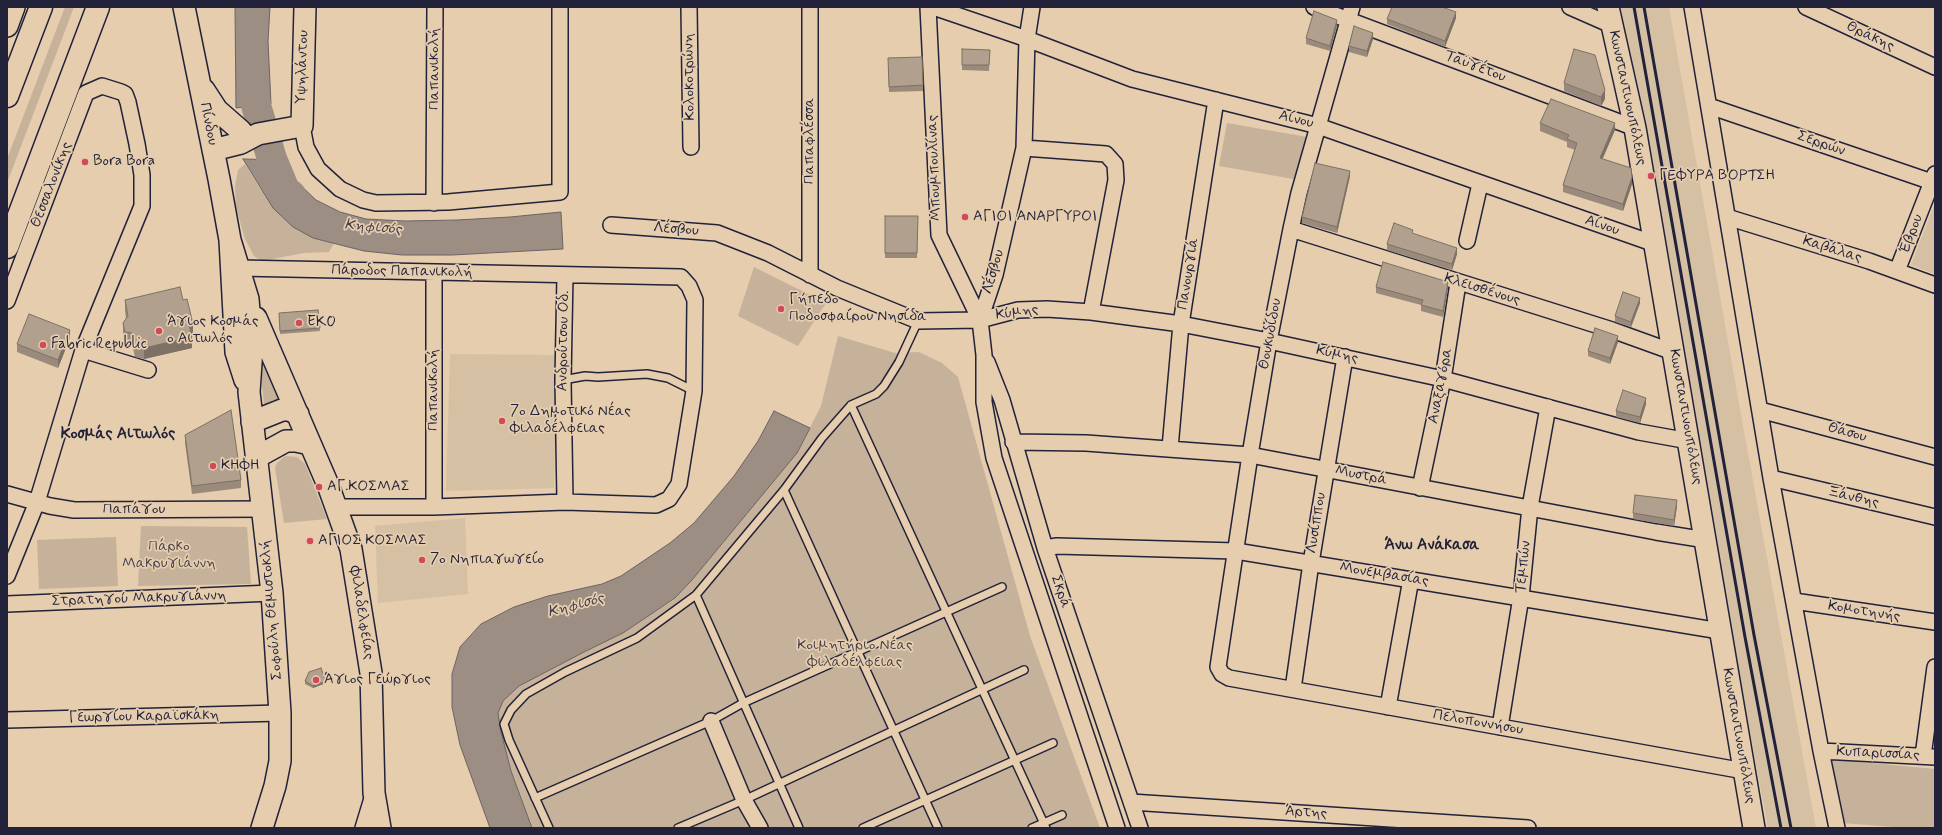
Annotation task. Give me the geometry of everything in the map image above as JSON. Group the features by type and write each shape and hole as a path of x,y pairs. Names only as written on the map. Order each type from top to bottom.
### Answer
{"highway":[{"path":"7,96 41,7"},
{"path":"7,246 98,7"}],"main road":[{"path":"7,26 14,7"},
{"name":"Πίνδου","path":"184,7 230,240"},
{"name":"Υψηλάντου","path":"302,126 305,7"},
{"name":"Κωνσταντινουπόλεως","path":"1609,16 1635,128 1754,828"},
{"path":"198,79 217,110 247,136"},
{"path":"212,143 302,126"},
{"path":"219,179 226,164 247,136"},
{"name":"Σοφούλη Θεμιστοκλή","path":"230,240 248,298 252,348 249,392 272,593 280,713 281,748 279,767 262,828"},
{"name":"Σοφούλη Θεμιστοκλή","path":"230,240 236,352 249,392"},
{"name":"Φιλαδελφείας","path":"248,298 266,344 298,414 337,507 351,549 371,673 374,793 380,828"},
{"path":"252,422 282,410 289,410 298,414"},
{"path":"257,456 286,441 296,441 310,444"}],"street":[{"name":"Παπανικολή","path":"434,203 435,7"},
{"path":"302,126 306,147 311,159 329,180 350,196 376,203 434,203 560,192 560,7"},
{"name":"Κολοκοτρώνη","path":"689,7 691,147"},
{"name":"Παπαφλέσσα","path":"810,7 810,275"},
{"name":"Μπουμπουλίνας","path":"928,7 938,229 940,240 980,320"},
{"name":"Αίνου","path":"933,7 1027,39 1132,79 1318,126 1480,184 1655,244"},
{"name":"Λέσβου","path":"611,225 718,233 768,253 837,288 918,320 980,320 995,275 1024,148 1027,39 1032,7"},
{"name":"Ταϋγέτου","path":"1314,7 1350,13 1635,128"},
{"path":"1570,7 1609,16"},
{"path":"1692,7 1710,106 1771,478 1821,751 1837,828"},
{"name":"Θράκης","path":"1806,7 1935,67"},
{"name":"Θουκυδίδου","path":"1218,667 1269,341 1291,229 1299,193 1350,13"},
{"name":"Θεσσαλονίκης","path":"7,302 86,93 102,86 125,94 128,102 142,175 142,206 83,350"},
{"name":"Πανουργιά","path":"1170,448 1181,324 1216,100"},
{"name":"Σερρών","path":"1710,106 1933,178"},
{"path":"1024,148 1106,154 1115,164 1116,180 1091,312"},
{"name":"Έβρου","path":"1898,272 1933,178"},
{"path":"1467,241 1480,184"},
{"name":"Καβάλας","path":"1727,217 1935,285"},
{"name":"Κλεισθένους","path":"1291,229 1458,283 1612,330 1673,352"},
{"name":"Πάροδος Παπανικολή","path":"239,268 681,277 689,286 695,300 694,391"},
{"name":"Παπανικολή","path":"434,273 434,507"},
{"name":"Ανδρούτσου Οδ.","path":"565,275 563,380 565,502"},
{"name":"Αναξαγόρα","path":"1420,488 1443,379 1458,283"},
{"name":"Κύμης","path":"980,320 1018,310 1047,309 1091,312 1181,324 1269,341 1443,379 1639,432 1689,441"},
{"name":"Σκρά","path":"980,320 984,355 984,402 994,458 1117,828"},
{"path":"7,576 36,502 83,350 148,370"},
{"name":"Σκρά","path":"984,355 1002,400 1045,548 1140,828"},
{"name":"Λυσίππου","path":"1293,689 1311,563 1345,357"},
{"path":"337,507 434,507 565,502 656,505 669,499 679,484 694,391"},
{"name":"Τεμπών","path":"1500,727 1521,597 1530,507 1548,407"},
{"name":"Θάσου","path":"1760,410 1935,457"},
{"name":"Μυστρά","path":"1013,442 1086,443 1250,455 1656,532 1706,540"},
{"name":"Ξάνθης","path":"1771,478 1935,517"},
{"name":"Παπάγου","path":"7,494 74,510 263,509"},
{"name":"Μονεμβασίας","path":"1045,548 1057,546 1236,551 1720,631"},
{"path":"1388,707 1411,579"},
{"name":"Στρατηγού Μακρυγιάννη","path":"7,604 272,593"},
{"name":"Κομοτηνής","path":"1794,601 1935,622"},
{"name":"Πελοποννήσου","path":"1218,667 1222,674 1228,678 1744,771"},
{"path":"1929,756 1935,667"},
{"name":"Γεωργίου Καραϊσκάκη","path":"7,720 280,713"},
{"path":"711,721 744,800 760,828"},
{"name":"Κυπαρισσίας","path":"1821,751 1929,756"},
{"path":"363,828 374,793"},
{"name":"Άρτης","path":"1131,802 1354,822 1528,828"}],"lane":[{"path":"549,828 509,740 504,724 511,710 526,694 565,672 637,638 696,595 784,490 822,438 851,405 876,394 884,386 899,362 918,320"},
{"path":"563,380 585,376 598,378 647,374 668,378 694,391"},
{"path":"851,405 1045,825"},
{"path":"784,490 938,828"},
{"path":"535,798 711,721 743,703 1002,588"},
{"path":"696,595 799,828"},
{"path":"678,828 744,800 1024,670"},
{"path":"862,828 926,801 1053,743"},
{"path":"1032,828 1045,825 1062,815"}],"shaded area":[{"path":"1618,7 1669,7 1816,828 1768,828 1678,346"},
{"path":"1935,203 1935,274 1911,265"},
{"name":"7ο Δημοτικό Νέας Φιλαδέλφειας","path":"450,354 557,355 554,488 446,491"},
{"name":"7ο Νηπιαγωγείο","path":"465,518 468,594 378,603 375,526"}],"green space":[{"path":"65,7 74,7 7,183 7,159"},
{"path":"1227,123 1307,137 1299,180 1219,166"},
{"path":"245,164 261,190 313,238 334,243 329,252 304,253 262,261 254,256 245,239 236,207 235,187 238,170"},
{"name":"Γήπεδο Ποδοσφαίρου Νησίδα","path":"754,267 826,303 798,346 738,316"},
{"name":"Κοιμητήριο Νέας Φιλαδέλφειας","path":"838,336 895,353 919,352 942,363 958,377 1030,636 1100,828 532,828 511,771 501,732 498,713 503,701 519,686 623,633 675,599 797,453 821,406"},
{"path":"259,352 282,400 273,400 264,405"},
{"path":"285,456 297,457 305,464 327,519 284,523 275,468 277,463"},
{"name":"Πάρκο Μακρυγιάννη","path":"141,526 247,527 251,584 138,586"},
{"path":"116,537 118,586 39,589 37,540"},
{"path":"1828,759 1935,769 1935,828 1906,828 1842,823"}],"water":[{"path":"235,7 270,7 268,41 271,104 236,108"},
{"path":"243,159 282,160 296,181 316,200 340,212 366,219 405,221 457,220 561,212 563,249 452,255 402,255 364,251 313,238 293,227 273,208"},
{"path":"774,411 810,428 797,453 692,580 675,598 623,633 519,686 503,701 498,713 501,732 511,771 532,828 490,828 460,745 452,707 452,674 460,647 481,624 514,607 548,596 602,584 621,576 670,543 694,523 734,476 758,441"}],"building":[{"path":"1392,7 1442,7 1456,12 1445,41 1387,19"},
{"path":"1314,11 1337,20 1330,46 1306,38"},
{"path":"1354,26 1373,33 1367,51 1349,46"},
{"path":"962,49 990,50 989,65 962,65"},
{"path":"1574,49 1595,55 1605,90 1601,97 1564,83"},
{"path":"922,57 923,85 889,87 888,58"},
{"path":"1551,99 1615,123 1600,158 1631,168 1632,177 1623,204 1563,185 1577,143 1567,139 1569,135 1540,123"},
{"path":"1315,163 1350,171 1337,227 1302,217"},
{"path":"885,216 918,216 917,253 885,253"},
{"path":"1394,223 1413,230 1412,233 1457,248 1452,264 1387,244"},
{"path":"1383,262 1448,282 1443,311 1421,305 1423,300 1376,287"},
{"name":"Άγιος Κοσμάς ο Αιτωλός","path":"180,287 183,300 187,299 193,324 189,325 192,337 144,348 135,345 132,333 125,332 123,323 128,316 125,300"},
{"path":"1623,292 1640,298 1631,322 1615,316"},
{"name":"EKO","path":"318,310 320,328 280,331 279,313"},
{"name":"Fabric Republic","path":"29,314 70,330 58,360 17,344"},
{"path":"1595,328 1618,336 1610,358 1588,351"},
{"path":"1623,390 1646,398 1640,417 1616,411"},
{"name":"ΚΗΦΗ","path":"231,410 241,480 192,486 185,435"},
{"path":"1635,495 1677,500 1674,520 1633,513"},
{"name":"Άγιος Γεώργιος","path":"321,668 326,681 313,686 305,681 309,672"}],"waterway":[{"name":"Κηφισός","path":"252,7 252,76 255,102 272,159 285,190 291,195"}],"railway":[{"path":"1634,7 1745,637 1781,828"},
{"path":"1644,7 1754,635 1791,828"}],"place":[{"name":"Bora Bora","path":"85,162"},
{"name":"ΓΕΦΥΡΑ ΒΟΡΤΣΗ","path":"1651,176"},
{"name":"ΑΓΙΟΙ ΑΝΑΡΓΥΡΟΙ","path":"965,217"},
{"name":"Γήπεδο Ποδοσφαίρου Νησίδα","path":"781,309"},
{"name":"EKO","path":"299,323"},
{"name":"Άγιος Κοσμάς ο Αιτωλός","path":"159,331"},
{"name":"Fabric Republic","path":"43,345"},
{"name":"7ο Δημοτικό Νέας Φιλαδέλφειας","path":"502,421"},
{"name":"ΚΗΦΗ","path":"213,466"},
{"name":"ΑΓ.ΚΟΣΜΑΣ","path":"319,487"},
{"name":"ΑΓΙΟΣ ΚΟΣΜΑΣ","path":"310,541"},
{"name":"7ο Νηπιαγωγείο","path":"422,560"},
{"name":"Άγιος Γεώργιος","path":"316,680"}],"district":[{"name":"Κοσμάς Αιτωλός","path":"118,435"},
{"name":"Άνω Ανάκασα","path":"1432,546"}]}
